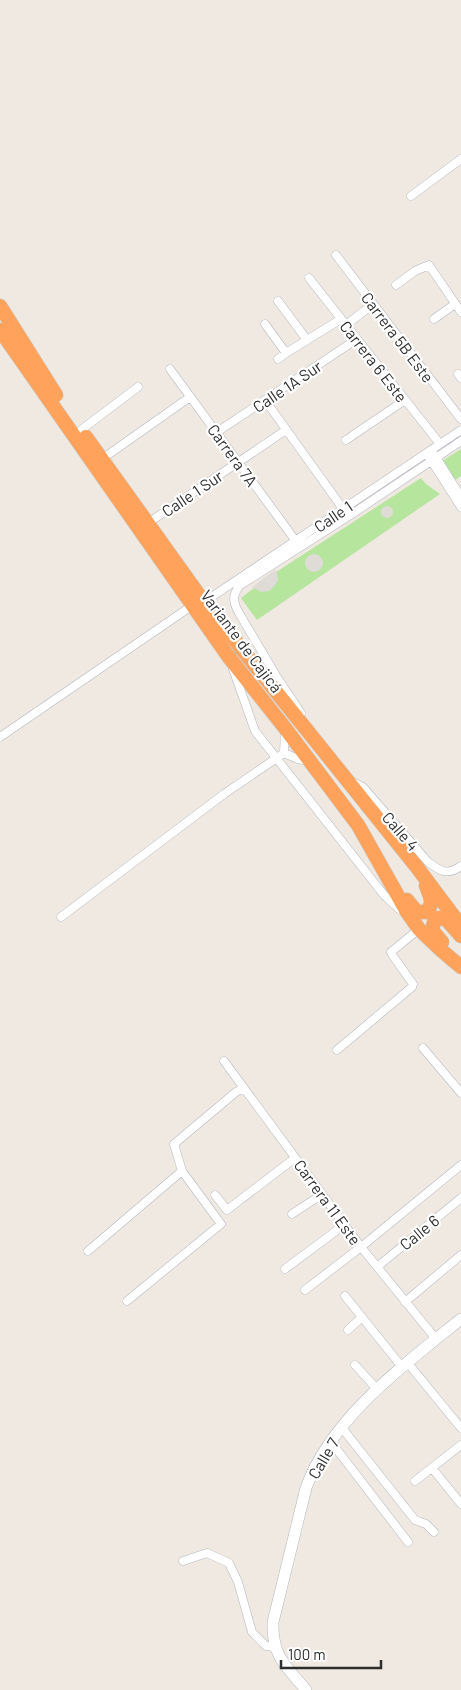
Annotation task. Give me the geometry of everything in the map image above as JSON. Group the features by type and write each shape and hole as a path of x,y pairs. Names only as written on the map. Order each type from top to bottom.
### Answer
{"highway":[{"name":"Variante de Cajicá","path":"0,306 60,400 148,523 199,604 228,656 311,761 358,825 392,882 407,912 420,929 441,950 461,966"},
{"name":"Variante de Cajicá","path":"0,330 199,604 310,733 416,866 461,926"},
{"path":"392,882 414,910 426,912 430,907 431,898 416,866"},
{"path":"461,936 446,919 438,918 434,922 432,930 434,934 457,956 461,966"}],"street":[{"path":"410,196 461,160"},
{"name":"Carrera 5B Este","path":"336,255 461,420"},
{"path":"396,285 415,271 429,265 461,312"},
{"name":"Carrera 6 Este","path":"309,278 440,444"},
{"path":"278,301 308,340"},
{"path":"278,359 373,304"},
{"path":"434,319 455,304"},
{"path":"266,324 286,353"},
{"name":"Calle 1A Sur","path":"216,432 357,339"},
{"name":"Carrera 7A","path":"170,369 295,540"},
{"path":"81,430 138,387"},
{"path":"102,460 190,396"},
{"path":"265,400 348,516"},
{"path":"346,440 405,400"},
{"name":"Calle 1 Sur","path":"148,523 286,430"},
{"name":"Calle 1","path":"0,737 461,430"},
{"name":"Calle 1","path":"310,733 303,716 278,679 235,605 234,594 239,586 461,442"},
{"path":"429,452 461,507"},
{"path":"434,460 461,497"},
{"path":"228,656 255,731 384,895 399,909 407,912"},
{"path":"284,753 285,728"},
{"path":"61,917 224,794 284,753"},
{"path":"284,753 298,759 311,761"},
{"name":"Calle 4","path":"345,778 363,787 428,862 438,870 450,872 461,866"},
{"path":"337,1050 412,987 413,984 391,952 420,929"},
{"path":"423,1048 461,1093"},
{"name":"Carrera 11 Este","path":"224,1061 344,1225 436,1339"},
{"path":"127,1300 221,1224 182,1171 174,1144 236,1092 244,1088"},
{"path":"215,1195 227,1210 295,1158"},
{"path":"305,1290 461,1166"},
{"path":"88,1250 182,1171"},
{"path":"292,1214 321,1194"},
{"name":"Calle 6","path":"377,1267 461,1198"},
{"path":"285,1269 344,1225"},
{"path":"405,1302 461,1255"},
{"path":"345,1296 362,1318 461,1428"},
{"path":"348,1330 362,1318"},
{"name":"Calle 7","path":"274,1647 273,1622 306,1488 319,1459 330,1442 378,1389 461,1319"},
{"path":"355,1365 378,1389"},
{"path":"342,1428 415,1520 426,1524 434,1532"},
{"path":"330,1442 408,1542"},
{"path":"415,1481 461,1445"},
{"path":"432,1468 461,1504"},
{"path":"183,1561 207,1553 229,1563 238,1582 252,1632 266,1646 274,1647 286,1667 306,1690"}],"green space":[{"path":"461,449 461,476 455,480 442,461"},
{"path":"421,478 440,494 257,620 241,598 267,578"}],"shaded area":[{"path":"387,506 393,512 387,518 381,512"},
{"path":"314,554 320,557 323,563 320,569 314,572 308,569 305,563 308,557"},
{"path":"276,569 278,580 269,591 261,592 252,587"}]}
